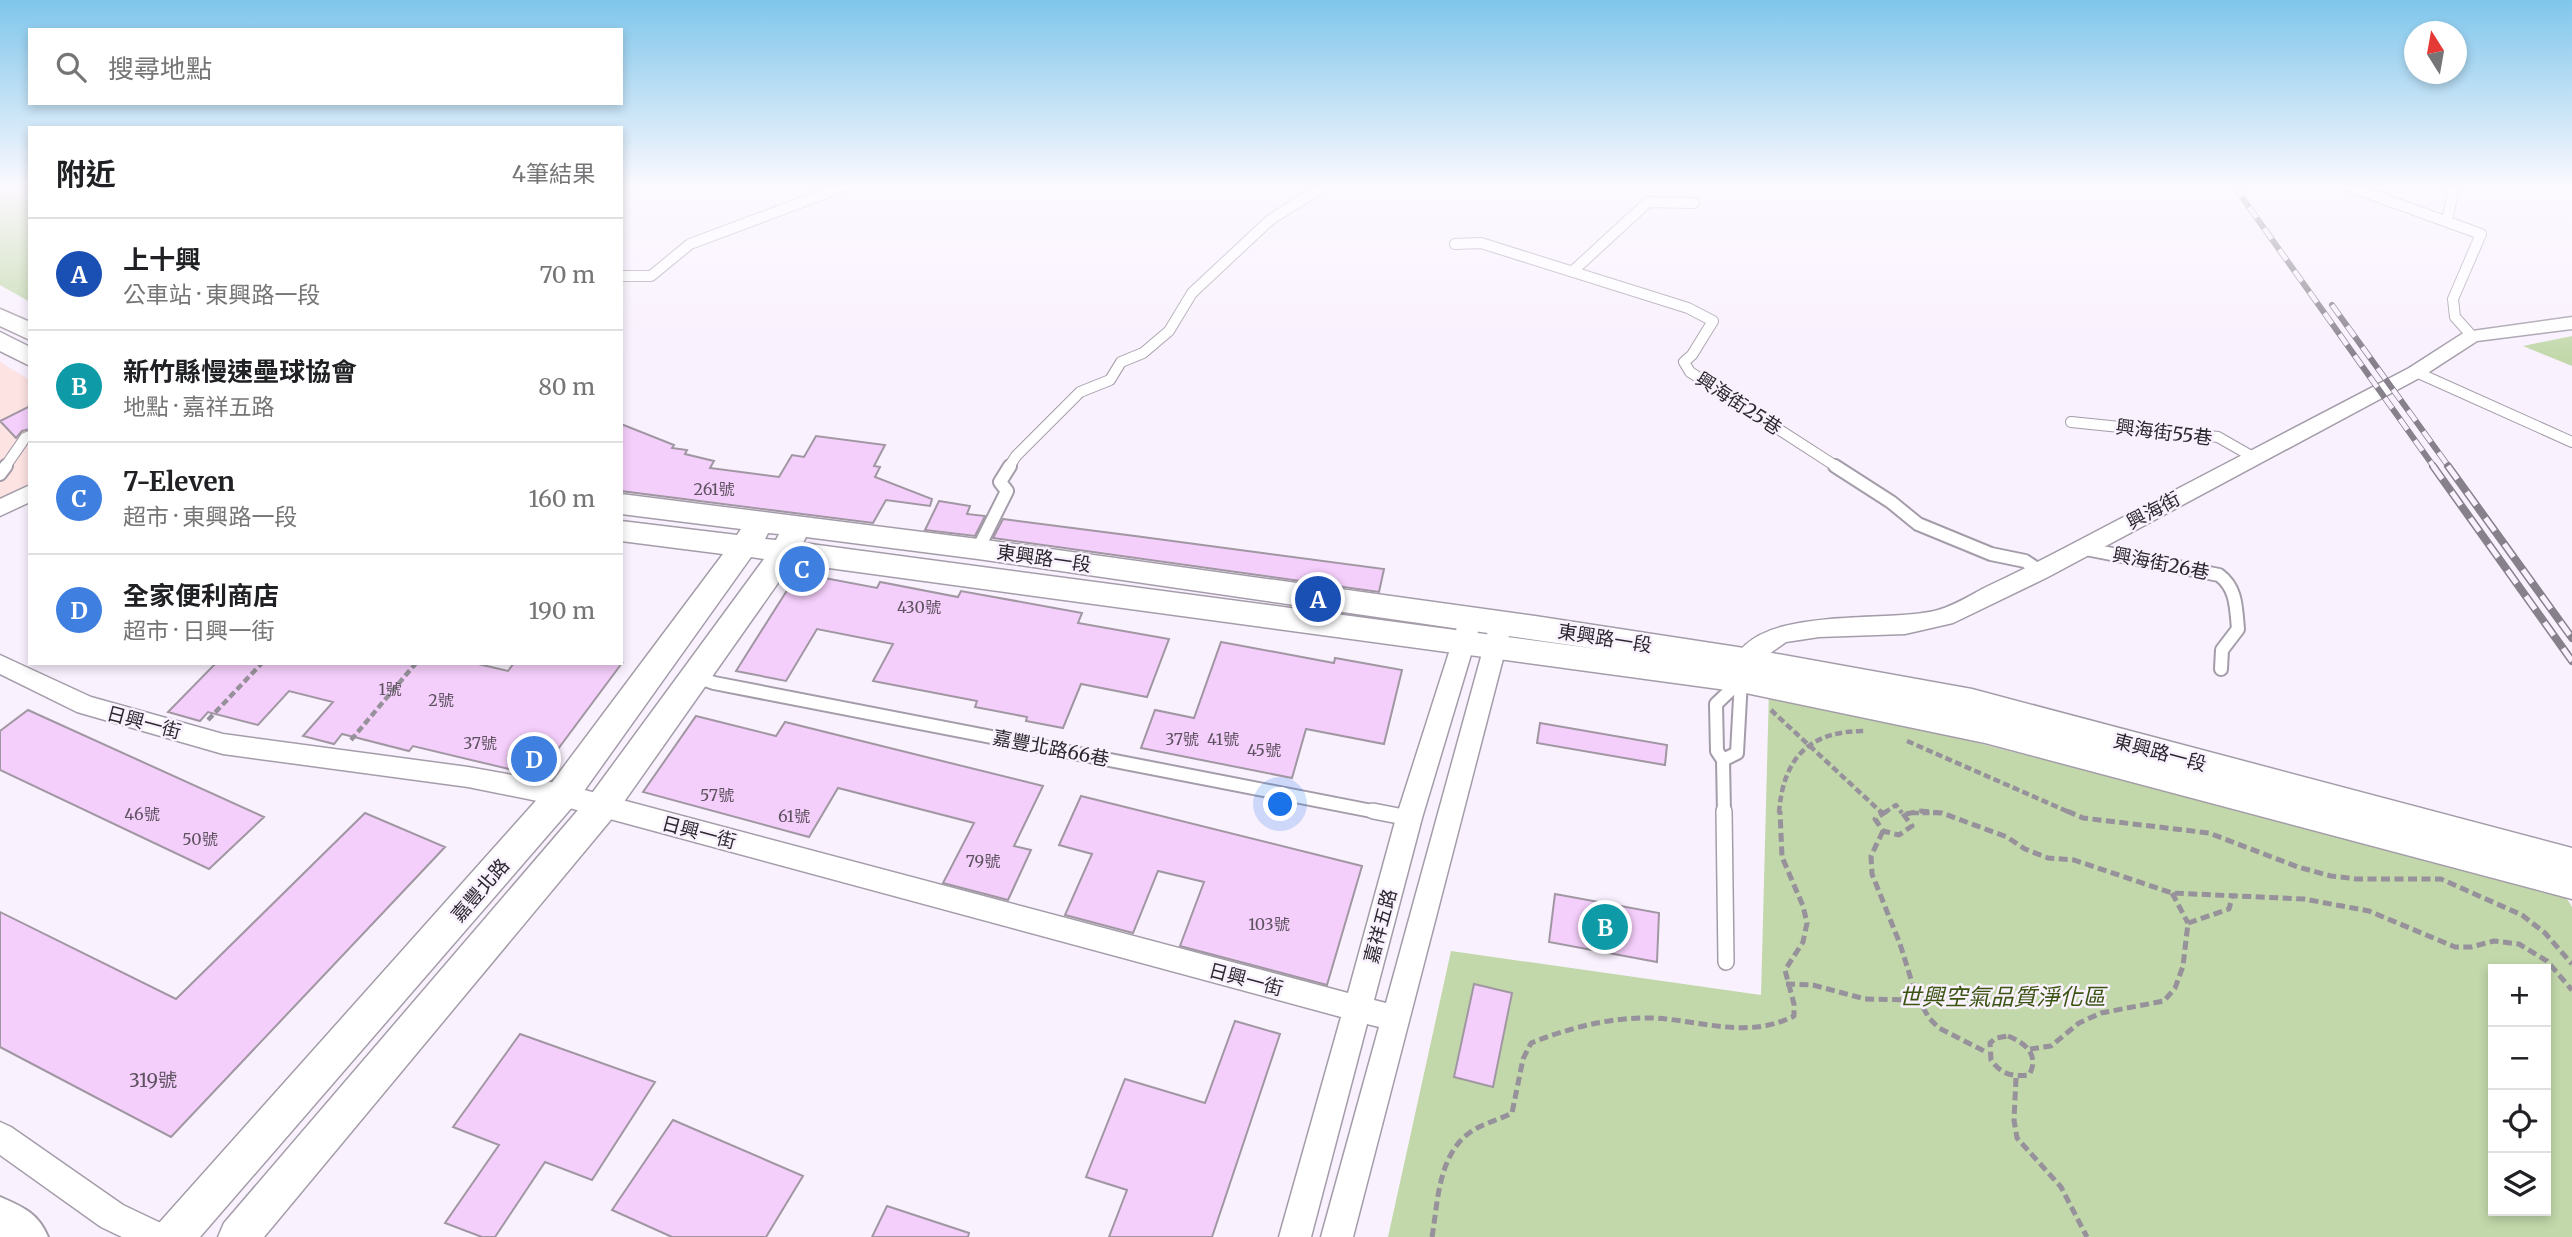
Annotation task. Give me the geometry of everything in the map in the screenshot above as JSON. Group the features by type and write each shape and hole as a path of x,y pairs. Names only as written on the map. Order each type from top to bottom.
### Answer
{"main road":[{"path":"0,1220 25,1237"}],"street":[{"path":"0,316 28,331"},
{"name":"興海街","path":"1742,670 1780,634 1819,628 1905,625 1945,617 2040,571 2416,372 2472,336 2572,323"},
{"path":"0,340 28,357"},
{"path":"0,509 28,493"},
{"name":"東興路一段","path":"623,504 754,534 1742,670 2570,881"},
{"name":"東興路一段","path":"623,531 754,534"},
{"name":"嘉豐北路","path":"173,1237 562,795 754,534"},
{"name":"東興路一段","path":"791,539 978,549 1483,633"},
{"name":"嘉豐北路","path":"238,1237 602,806 791,539"},
{"name":"嘉祥五路","path":"1295,1237 1409,818 1483,633"},
{"name":"嘉祥五路","path":"1337,1237 1397,1019 1483,633"},
{"name":"日興一街","path":"0,664 85,705 223,744 468,777 562,795 1397,1019"},
{"path":"0,1137 112,1216 156,1237"}],"lane":[{"path":"623,276 651,276 691,244"},
{"path":"978,549 1007,491 1000,482 1016,456 1080,392 1110,380 1121,362 1143,354 1169,331 1192,293 1245,244"},
{"name":"興海街25巷","path":"1455,244 1462,244"},
{"name":"興海街25巷","path":"1483,244 1706,316 1713,321 1692,355 1684,362 1690,372 1891,502 1918,524 1991,554 2025,561 2040,571"},
{"path":"1573,271 1603,244"},
{"path":"2472,336 2455,317 2453,299 2478,244"},
{"path":"2416,372 2572,442"},
{"name":"興海街55巷","path":"2071,422 2218,436 2253,457"},
{"path":"0,474 28,437"},
{"name":"興海街26巷","path":"2081,547 2219,575 2227,580 2233,587 2238,629 2222,650 2221,669"},
{"path":"1723,760 1737,753 1742,670"},
{"path":"1727,962 1723,760 1717,751 1716,704 1742,670"},
{"name":"嘉豐北路66巷","path":"693,676 714,683 1409,818"}],"path":[{"path":"193,735 260,665"},
{"path":"335,759 414,665"},
{"path":"1742,670 1808,747 1883,814"},
{"path":"1432,1237 1453,1148 1471,1132 1497,1123 1512,1113 1523,1059 1531,1043 1583,1025 1615,1019 1664,1019 1735,1030 1783,1024 1794,1016 1796,1006 1786,984 1785,970 1806,938 1807,922 1783,858 1779,820 1789,766 1808,747 1835,734 1874,732"},
{"path":"1895,737 1920,745 2083,818 2209,833 2286,863 2330,876 2357,879 2441,879 2522,915 2545,933 2572,964"},
{"path":"1896,805 1906,814 1912,826 1899,835 1883,831 1875,819 1896,805"},
{"path":"1906,814 1920,811 1942,813 2007,837 2025,849 2048,858 2074,860 2172,893 2232,898 2293,898 2369,911 2455,947 2471,947 2494,941 2519,944 2547,961 2572,990"},
{"path":"1883,831 1875,844 1870,862 1875,889 1895,931 1911,986 1939,1028 1988,1053"},
{"path":"2029,1049 2051,1046 2079,1023 2101,1013 2164,1001 2175,988 2183,966 2189,923 2172,893"},
{"path":"2189,923 2228,909 2232,898"},
{"path":"1786,984 1800,981 1854,997 1882,1002 1918,1000"},
{"path":"2001,1036 2016,1038 2029,1049 2034,1056 2033,1070 2029,1075 2015,1078 1994,1066 1988,1053 1990,1041 2001,1036"},
{"path":"2015,1078 2014,1120 2017,1138 2061,1186 2087,1237"}],"shaded area":[{"path":"0,362 28,379 28,484 0,499"}],"green space":[{"path":"0,244 28,244 28,301 0,285"},
{"path":"2572,336 2572,366 2523,346"},
{"name":"世興空氣品質淨化區","path":"1769,690 2562,891 2572,907 2572,1237 1388,1237 1451,951 1761,995"}],"building":[{"path":"28,407 28,430 22,431 16,438 0,421"},
{"path":"623,425 674,445 672,448 687,450 685,454 714,461 710,468 779,477 792,455 804,457 816,436 885,445 874,466 880,467 875,477 932,499 930,506 886,500 873,523 623,491"},
{"path":"939,501 970,506 967,514 985,516 975,536 925,530"},
{"path":"1003,519 1384,569 1379,592 993,538"},
{"path":"798,573 877,588 880,582 958,597 961,591 1082,613 1078,623 1169,639 1147,697 1081,684 1063,728 1026,721 1027,717 975,707 977,701 873,681 893,644 817,629 786,681 736,671"},
{"path":"1221,642 1334,663 1335,658 1402,670 1384,744 1306,729 1292,778 1141,748 1155,710 1194,718"},
{"path":"214,665 482,665 508,671 512,665 621,665 538,776 413,746 409,751 342,734 334,744 303,736 333,702 289,691 258,725 208,712 200,721 168,712"},
{"path":"28,710 264,817 209,869 0,770 0,731"},
{"path":"696,716 776,736 785,722 1043,786 1014,846 1031,850 1008,900 943,883 974,823 838,788 809,837 643,792"},
{"path":"1540,723 1667,745 1665,765 1537,743"},
{"path":"1081,796 1362,866 1327,985 1180,946 1204,882 1158,871 1133,933 1065,915 1092,854 1059,845"},
{"path":"365,813 445,847 171,1137 0,1047 0,912 176,999"},
{"path":"1555,894 1659,913 1657,962 1549,942"},
{"path":"1474,984 1512,993 1493,1087 1454,1077"},
{"path":"1235,1021 1280,1034 1212,1237 1109,1237 1127,1190 1086,1177 1125,1079 1205,1103"},
{"path":"520,1034 655,1082 592,1180 545,1162 495,1237 482,1237 445,1223 499,1145 453,1127"},
{"path":"673,1120 803,1176 766,1237 672,1237 612,1210"},
{"path":"887,1206 969,1233 968,1237 872,1237"}],"railway":[{"path":"2275,244 2434,467"},
{"path":"2332,305 2449,467"},
{"path":"2433,466 2572,661"},
{"path":"2448,466 2572,638"}],"place":[{"name":"7-Eleven","path":"802,569"},
{"name":"上十興","path":"1318,599"},
{"name":"全家便利商店","path":"534,759"},
{"name":"新竹縣慢速壘球協會","path":"1605,927"}]}
